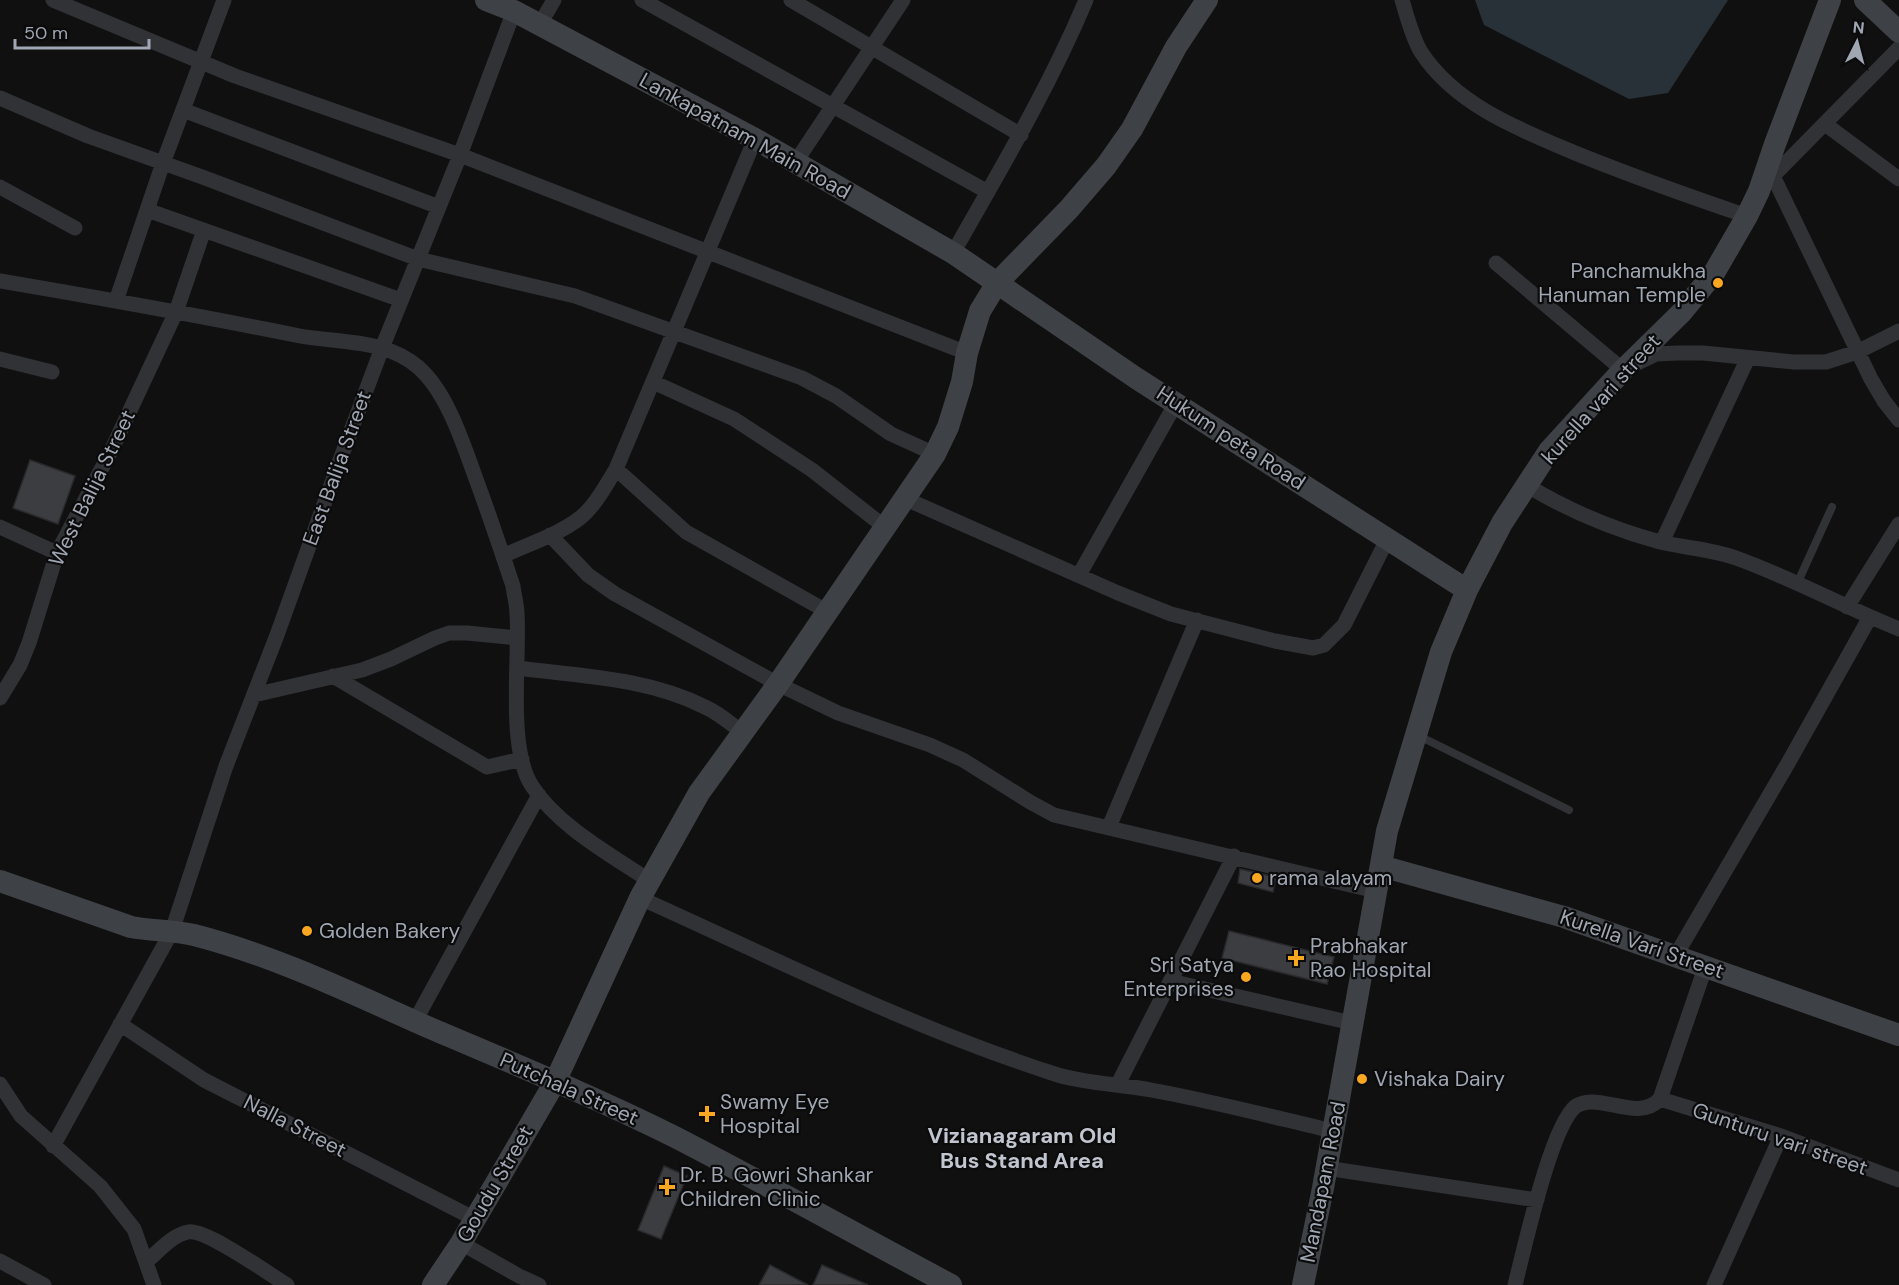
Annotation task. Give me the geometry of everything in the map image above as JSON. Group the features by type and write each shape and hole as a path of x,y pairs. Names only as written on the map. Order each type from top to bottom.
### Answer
{"street":[{"path":"53,0 201,63 460,155 967,352"},
{"path":"116,301 163,163 224,0"},
{"name":"Lankapatnam Main Road","path":"486,0 514,10 755,140 953,254 997,283"},
{"path":"540,24 554,0"},
{"path":"642,0 988,192"},
{"path":"791,0 1021,135"},
{"path":"795,163 903,0"},
{"path":"953,254 1021,135 1066,47 1086,0"},
{"name":"Goudu Street","path":"433,1285 461,1243 555,1082 645,889 699,793 778,684 935,454 948,427 980,311 997,283 1069,209 1106,166 1132,129 1176,47 1207,0"},
{"path":"1402,0 1420,50 1433,67 1455,88 1483,110 1535,136 1608,166 1747,216"},
{"name":"kurella vari street","path":"1380,866 1387,831 1415,734 1441,652 1467,590 1502,523 1549,451 1623,370 1681,313 1714,273 1766,183 1775,144 1830,0"},
{"path":"1865,0 1899,32"},
{"name":"East Balija Street","path":"53,1146 172,931 226,766 382,348 460,155 514,10"},
{"path":"1899,48 1766,183 1884,401 1899,420"},
{"path":"0,98 88,136 418,259 559,291 675,331 819,385 856,408 882,429 935,454"},
{"path":"183,110 439,207"},
{"path":"1825,124 1899,179"},
{"path":"503,556 550,535 580,518 616,469 755,140"},
{"path":"0,187 75,228"},
{"path":"147,210 401,300"},
{"name":"West Balija Street","path":"0,698 20,665 29,643 57,554 111,451 176,312 204,230"},
{"path":"1496,263 1623,370 1656,354 1703,353 1794,362 1826,362 1857,352 1899,332"},
{"path":"0,281 320,340 351,342 382,348 404,357 419,368 444,401 459,431 513,586 518,613 518,718 522,759 526,774 550,808 645,889 844,991 948,1036 1086,1083 1118,1084 1152,1090 1333,1131"},
{"name":"Hukum peta Road","path":"997,283 1176,403 1467,590"},
{"path":"1662,542 1748,358"},
{"path":"0,359 52,372"},
{"path":"653,382 734,418 812,470 886,528"},
{"path":"1079,575 1176,403"},
{"path":"616,469 686,532 828,612"},
{"path":"1526,485 1563,508 1662,542 1733,557 1899,629"},
{"path":"906,499 1171,614 1275,641 1313,648 1324,645 1344,625 1388,538"},
{"path":"1847,607 1899,524"},
{"path":"0,527 57,554"},
{"path":"550,535 588,575 615,594 778,684 838,713 930,745 963,760 1054,815 1376,891"},
{"path":"1676,956 1870,617"},
{"path":"1109,827 1197,620"},
{"path":"254,695 362,670 448,633 517,638"},
{"path":"517,668 656,687 708,708 743,733"},
{"path":"333,676 487,767 522,759"},
{"path":"415,1021 539,795"},
{"path":"1118,1084 1234,856"},
{"name":"Kurella Vari Street","path":"1380,866 1564,917 1706,965 1899,1035"},
{"name":"Mandapam Road","path":"1303,1285 1380,866"},
{"name":"Putchala Street","path":"0,881 131,927 150,931 172,931 226,944 279,963 555,1082 673,1136 951,1285"},
{"path":"1515,1285 1553,1147 1565,1120 1577,1105 1589,1102 1645,1108 1655,1105 1660,1099 1706,965"},
{"path":"1170,981 1352,1023"},
{"name":"Nalla Street","path":"120,1024 204,1080 475,1219"},
{"path":"0,1084 21,1116 100,1186 134,1229 154,1285"},
{"name":"Gunturu vari street","path":"1660,1099 1781,1136 1899,1180"},
{"path":"0,1109 21,1116"},
{"path":"1714,1285 1781,1136"},
{"path":"1326,1168 1537,1200"},
{"path":"146,1262 184,1232 198,1232 212,1238 287,1285"},
{"path":"461,1243 539,1285"},
{"path":"0,1261 44,1285"}],"lane":[{"path":"1797,584 1832,507"},
{"path":"1415,734 1569,810"}],"shaded area":[{"path":"1475,0 1728,0 1668,93 1629,99 1484,25"}],"building":[{"path":"30,460 75,476 58,524 13,508"},
{"name":"rama alayam","path":"1240,869 1276,877 1273,892 1238,883"},
{"path":"1229,931 1334,957 1327,984 1222,958"},
{"path":"664,1166 687,1176 661,1239 638,1230"},
{"path":"770,1265 808,1285 759,1285"},
{"path":"822,1265 868,1285 813,1285"}],"place":[{"name":"Panchamukha Hanuman Temple","path":"1718,283"},
{"name":"rama alayam","path":"1257,878"},
{"name":"Golden Bakery","path":"307,931"},
{"name":"Prabhakar Rao Hospital","path":"1296,958"},
{"name":"Sri Satya Enterprises","path":"1246,977"},
{"name":"Vishaka Dairy","path":"1362,1079"},
{"name":"Swamy Eye Hospital","path":"707,1114"},
{"name":"Dr. B. Gowri Shankar Children Clinic","path":"667,1187"}],"district":[{"name":"Vizianagaram Old Bus Stand Area","path":"1022,1148"}]}
